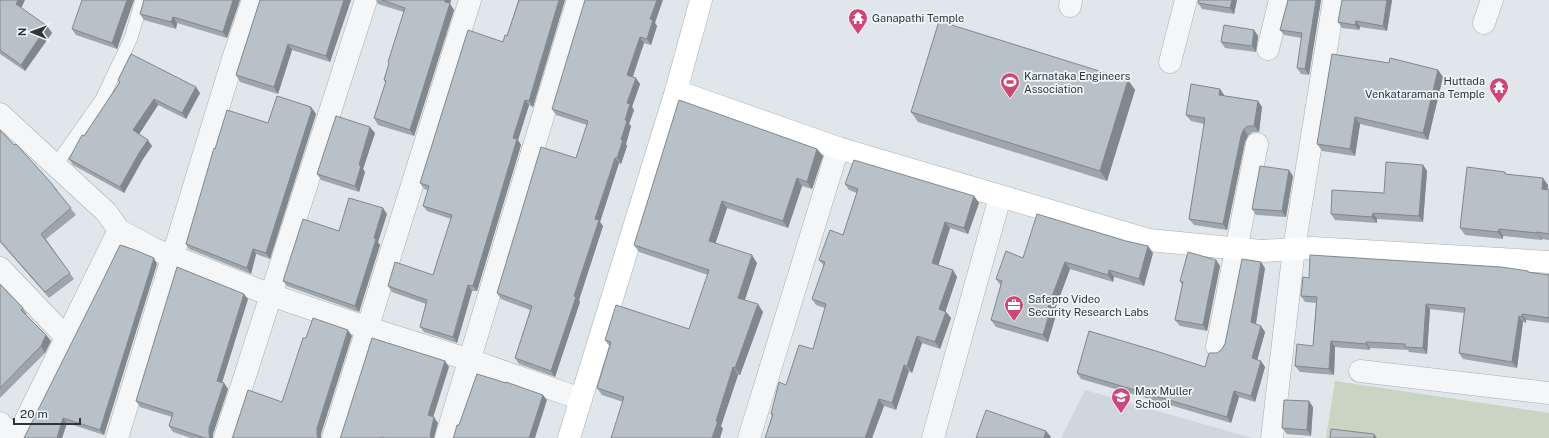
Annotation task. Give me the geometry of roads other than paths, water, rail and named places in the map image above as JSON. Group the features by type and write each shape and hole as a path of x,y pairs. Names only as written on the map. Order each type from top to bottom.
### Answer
{"street":[{"path":"117,438 172,256 253,0"},
{"path":"225,438 366,0"},
{"path":"333,438 470,0"},
{"path":"446,438 578,0"},
{"path":"568,438 676,91 701,0"},
{"path":"1170,62 1186,0"},
{"path":"1268,49 1280,0"},
{"path":"1272,438 1294,248 1334,0"},
{"path":"1484,23 1492,0"},
{"path":"676,91 838,148 1149,240 1261,251 1294,248 1340,249 1549,262"},
{"path":"0,114 106,212 119,230 154,249 271,295 368,328 470,360 581,399"},
{"path":"1217,347 1257,144"},
{"path":"749,438 838,148"},
{"path":"933,438 1000,196"},
{"path":"0,423 16,438 67,338 119,230"},
{"path":"0,268 67,338"},
{"path":"1360,371 1549,393"}],"lane":[{"path":"55,166 102,99 131,38 142,0"}],"place":[{"name":"Ganapathi Temple","path":"858,35"},
{"name":"Karnataka Engineers Association","path":"1010,99"},
{"name":"Huttada Venkataramana Temple","path":"1499,104"},
{"name":"Safepro Video Security Research Labs","path":"1014,322"},
{"name":"Max Muller School","path":"1121,414"}]}
